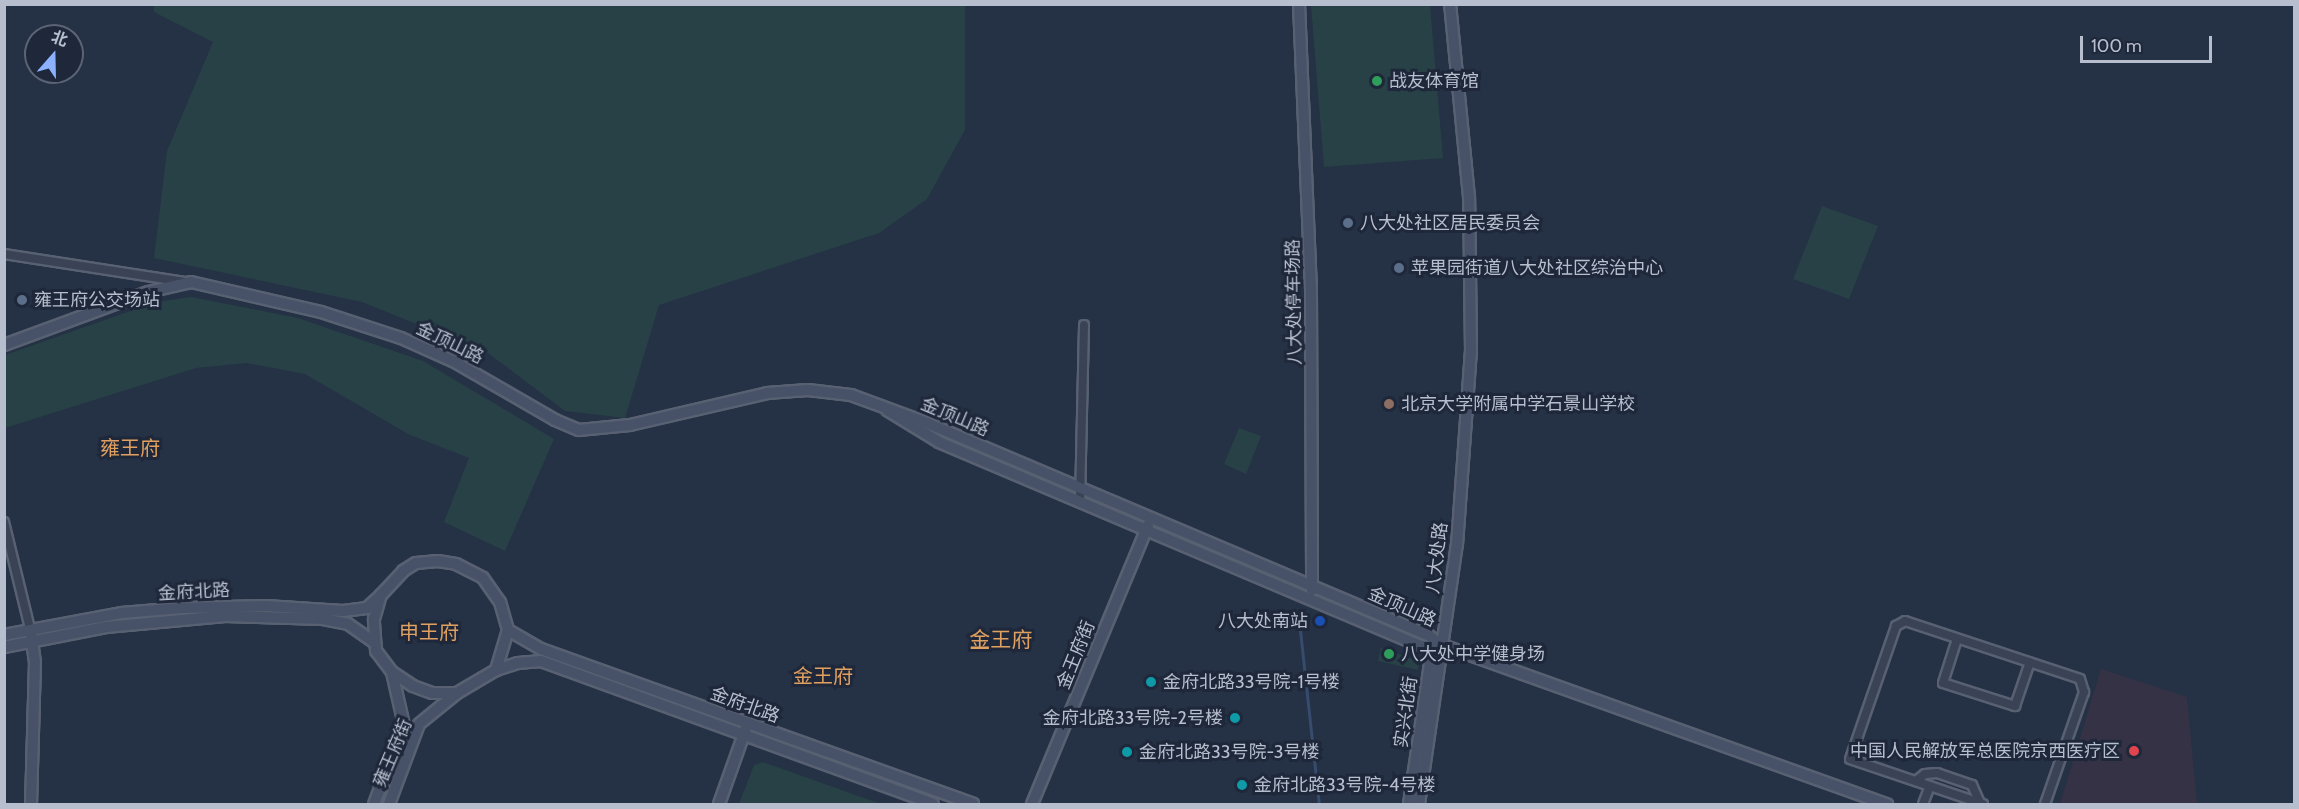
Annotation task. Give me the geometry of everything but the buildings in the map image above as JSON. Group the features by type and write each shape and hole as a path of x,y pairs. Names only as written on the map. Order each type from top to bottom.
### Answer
{"street":[{"name":"八大处停车场路","path":"1299,4 1311,287 1313,586 1311,599"},
{"name":"八大处路","path":"1442,645 1457,540 1472,351 1469,197 1450,4"},
{"path":"4,254 192,282"},
{"name":"金顶山路","path":"4,345 148,292 192,282 321,312 401,338 453,361 555,420 579,430 630,425 784,391 830,392 880,404 1428,635 1442,645"},
{"path":"1080,502 1084,325"},
{"name":"金顶山路","path":"880,404 898,420 939,442 1423,646 1442,645"},
{"name":"金王府街","path":"1032,804 1151,519"},
{"path":"4,522 31,635 35,662 32,804"},
{"path":"416,563 456,564 473,570 495,590 508,630 496,670 457,693 432,693 392,672 376,651 374,619 381,595 403,571 416,563"},
{"name":"金府北路","path":"4,647 31,635 120,613 182,608 266,606 343,611 367,608 381,595"},
{"name":"金府北路","path":"4,635 31,635 225,616 322,619 348,624 375,643"},
{"path":"1982,804 1964,801 1930,786 1850,759 1896,626 1905,621 2080,679 2084,692 2045,804"},
{"name":"金府北路","path":"508,630 541,649 973,804"},
{"path":"1957,639 1943,683 2016,706 2030,662"},
{"path":"1442,645 1857,799 1887,804"},
{"name":"实兴北街","path":"1409,804 1430,663 1442,645"},
{"name":"实兴北街","path":"1419,804 1442,645"},
{"name":"金府北路","path":"496,670 518,663 541,661 933,804"},
{"name":"雍王府街","path":"374,804 404,725 392,672"},
{"name":"雍王府街","path":"389,804 419,724 457,693"},
{"path":"719,804 748,723"},
{"path":"1916,781 1925,774 1937,773 1972,785 1982,804"},
{"path":"1923,804 1930,786"}],"shaded area":[{"name":"中国人民解放军总医院京西医疗区","path":"2101,669 2187,697 2197,804 2060,804"}],"green space":[{"path":"154,5 965,5 965,130 927,199 879,233 659,305 625,418 565,411 488,353 362,302 154,258 167,151 213,42 154,12"},
{"name":"战友体育馆","path":"1311,5 1430,5 1443,158 1324,167"},
{"path":"1822,206 1878,226 1849,299 1793,279"},
{"path":"191,297 298,318 423,361 554,439 505,551 444,522 469,458 408,434 305,374 247,363 196,368 5,428 5,355 156,302"},
{"path":"1239,428 1261,436 1246,474 1224,464"},
{"name":"八大处中学健身场","path":"1381,647 1419,662 1418,670 1378,661"},
{"path":"763,762 881,804 739,804 754,765"}],"waterway":[{"path":"1299,621 1319,804"}],"place":[{"name":"战友体育馆","path":"1377,81"},
{"name":"八大处社区居民委员会","path":"1348,223"},
{"name":"苹果园街道八大处社区综治中心","path":"1399,268"},
{"name":"雍王府公交场站","path":"22,300"},
{"name":"北京大学附属中学石景山学校","path":"1389,404"},
{"name":"八大处南站","path":"1320,621"},
{"name":"八大处中学健身场","path":"1389,654"},
{"name":"金府北路33号院-1号楼","path":"1151,682"},
{"name":"金府北路33号院-2号楼","path":"1235,718"},
{"name":"中国人民解放军总医院京西医疗区","path":"2134,751"},
{"name":"金府北路33号院-3号楼","path":"1127,752"},
{"name":"金府北路33号院-4号楼","path":"1242,785"}],"district":[{"name":"雍王府","path":"130,448"},
{"name":"申王府","path":"429,632"},
{"name":"金王府","path":"1001,640"},
{"name":"金王府","path":"823,676"}]}
